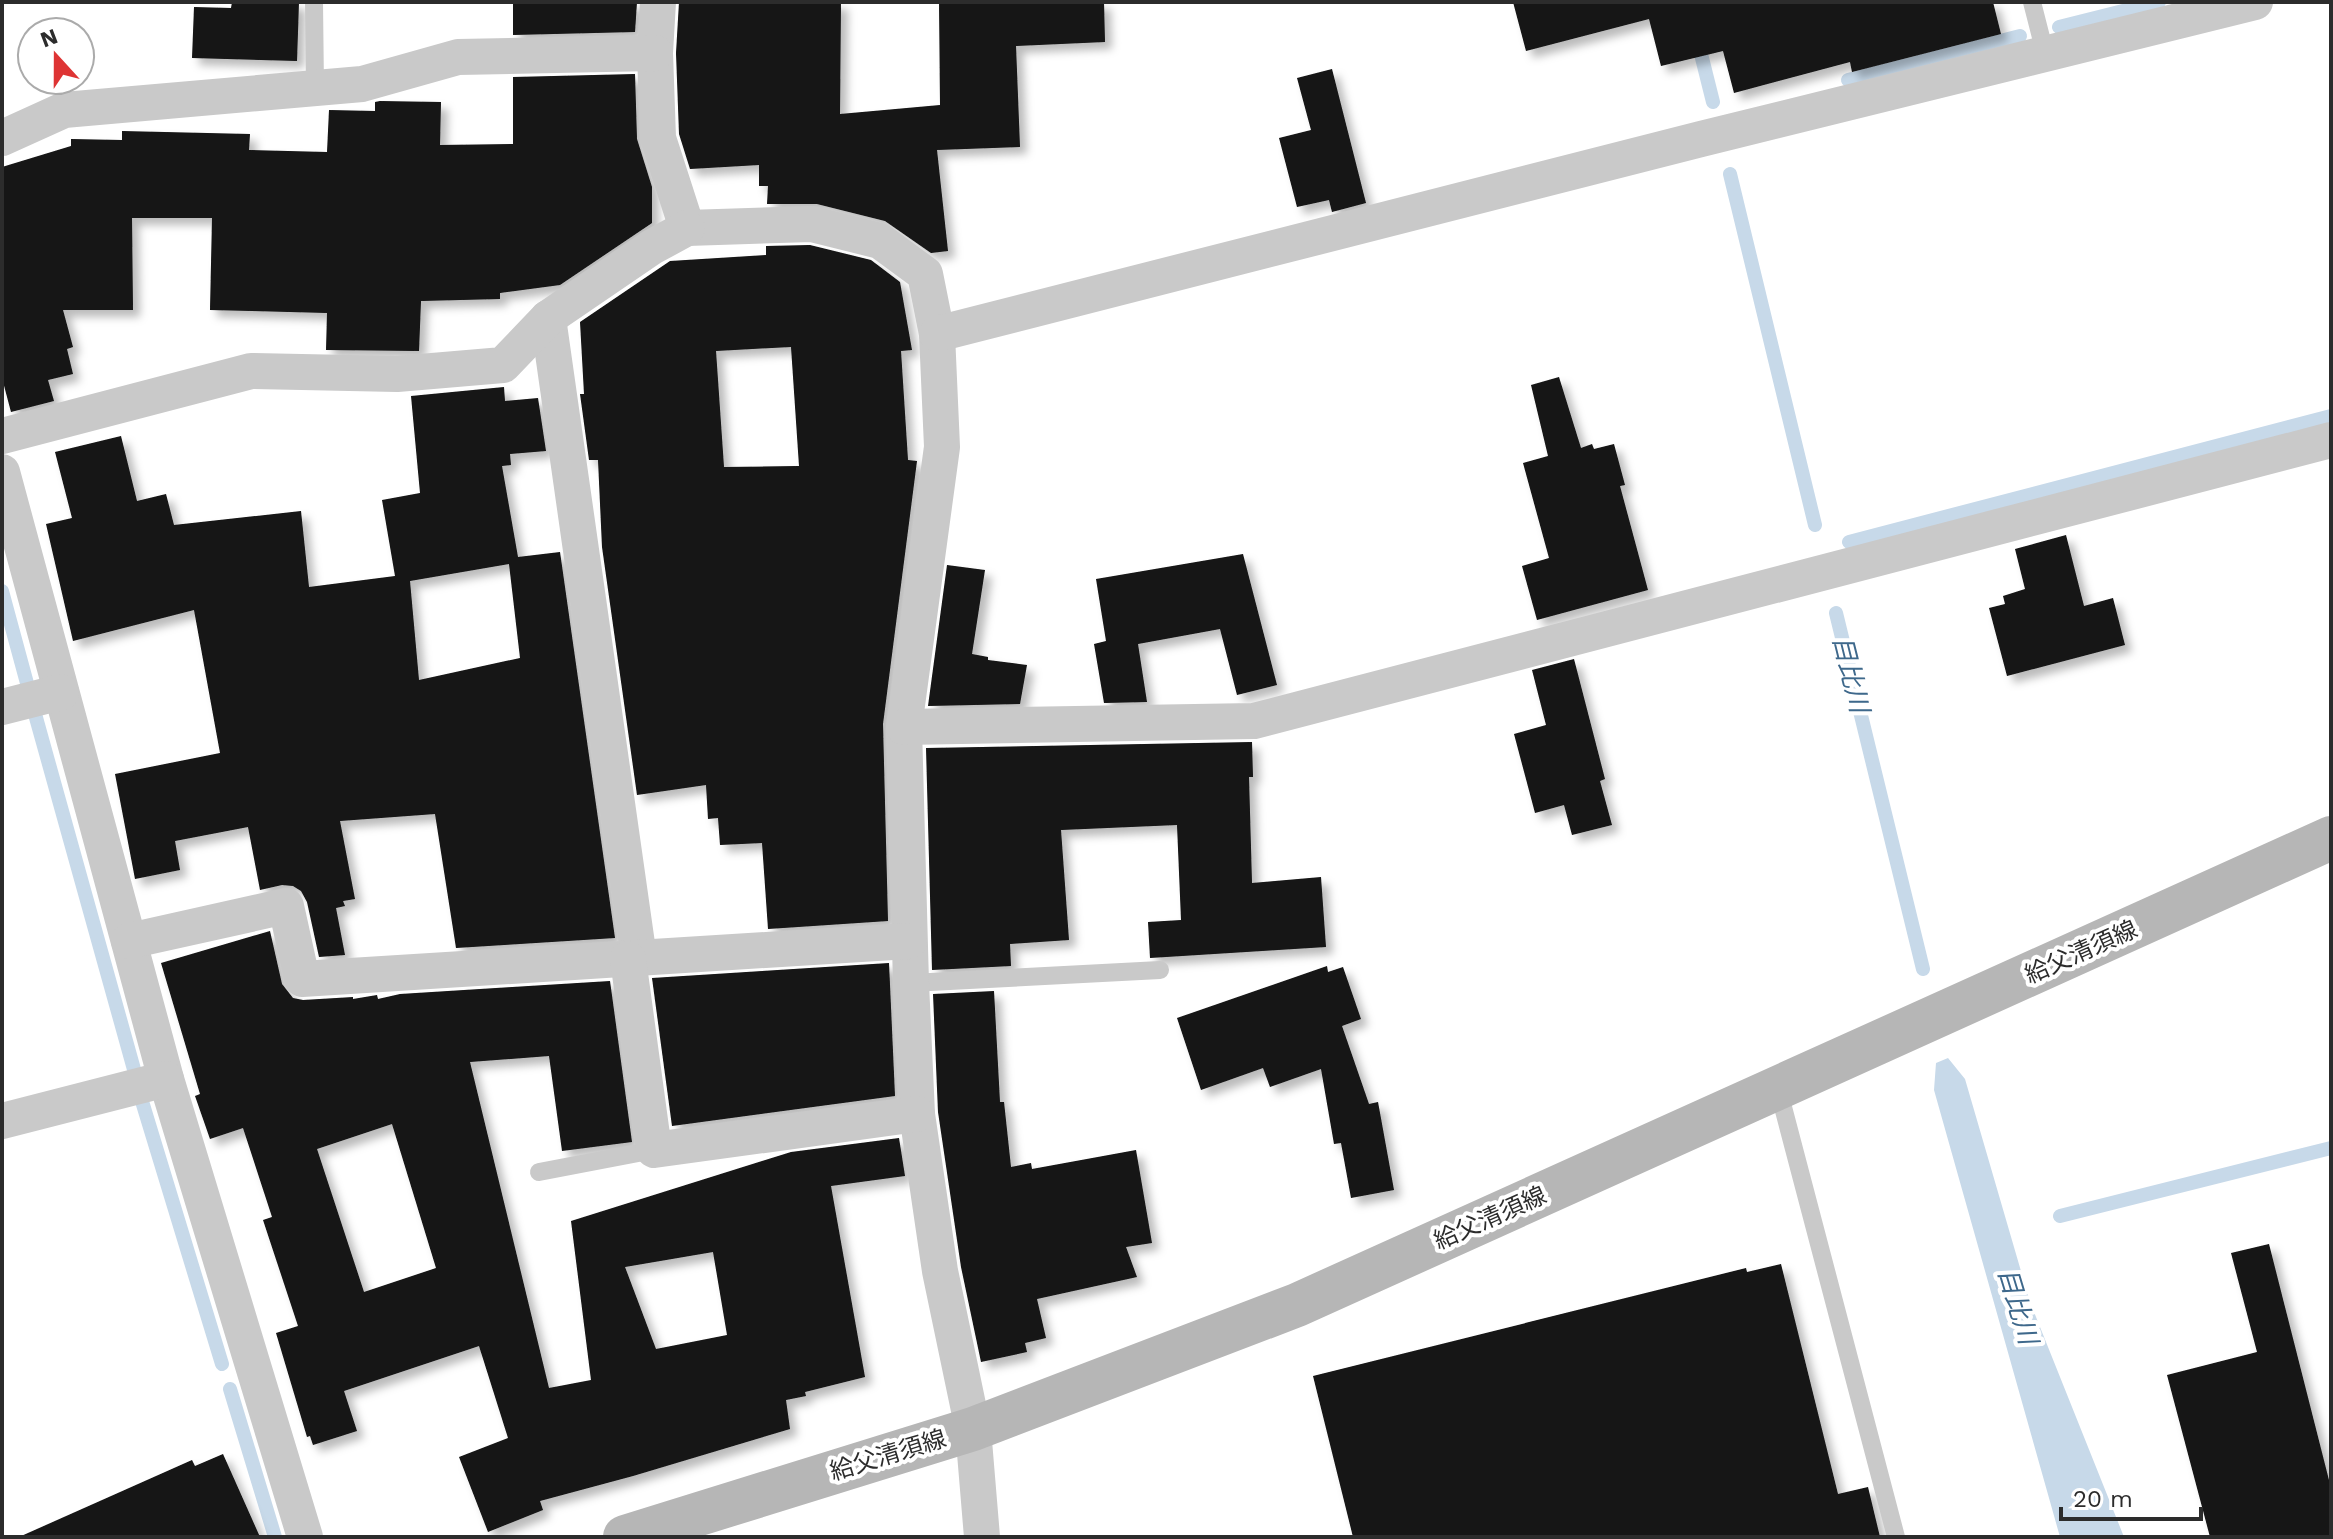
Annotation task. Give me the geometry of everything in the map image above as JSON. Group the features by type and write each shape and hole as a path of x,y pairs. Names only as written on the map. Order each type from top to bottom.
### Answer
{"main road":[{"name":"給父清須線","path":"625,1537 973,1429 1297,1305 2331,838"}],"street":[{"path":"658,2 655,53 658,138 687,228"},
{"path":"937,334 2255,2"},
{"path":"2,138 64,110 362,84 458,57 655,53"},
{"path":"2,436 251,371 397,374 503,365 548,318 652,247 687,228 812,224 880,241 925,274 937,334 942,447 904,727 909,941 917,1114 940,1271 973,1429 982,1537"},
{"path":"548,318 634,959 654,1150 917,1114"},
{"path":"904,727 1254,721 2331,440"},
{"path":"2,472 166,1079 305,1537"},
{"path":"2,707 61,692"},
{"path":"129,941 286,906 302,979 909,941"},
{"path":"2,1121 166,1079"}],"lane":[{"path":"314,2 315,88"},
{"path":"2032,2 2045,53"},
{"path":"911,983 1160,970"},
{"path":"1778,1088 1896,1537"},
{"path":"539,1172 654,1150"}],"water":[{"path":"1948,1058 1965,1079 2030,1302 2124,1537 2060,1537 1934,1090 1936,1063"}],"building":[{"path":"232,2 299,2 297,61 192,58 194,7 231,8"},
{"path":"513,2 637,2 635,32 513,35"},
{"path":"679,2 841,2 840,114 940,105 939,2 1104,2 1105,42 1016,46 1020,147 937,150 948,251 931,253 885,221 817,204 767,204 768,186 759,186 759,165 690,169 679,134 676,53"},
{"path":"1513,2 1993,2 2001,34 1852,72 1850,62 1734,93 1723,51 1661,66 1649,19 1526,51"},
{"path":"1332,69 1366,203 1332,212 1329,200 1297,207 1279,138 1311,130 1297,78"},
{"path":"635,74 637,139 652,187 652,223 560,285 500,293 500,299 421,301 419,351 326,350 327,313 210,310 212,218 132,218 133,310 63,310 73,347 67,349 73,374 48,380 54,401 11,412 2,378 2,167 71,146 71,139 122,140 122,131 250,134 249,150 327,152 329,110 375,111 375,102 380,101 441,102 440,145 513,144 513,77"},
{"path":"810,245 871,260 900,282 912,350 901,351 908,460 917,461 883,724 888,921 768,929 762,843 720,845 718,818 708,819 706,785 637,795 602,547 598,460 589,460 580,394 584,394 580,322 670,261 766,255 766,246","holes":["791,347 799,466 724,467 716,351"]},
{"path":"1559,377 1581,448 1592,444 1594,449 1614,444 1625,485 1620,486 1648,590 1537,620 1522,566 1549,558 1523,463 1548,456 1531,385"},
{"path":"504,387 505,401 538,398 546,451 510,454 511,465 502,466 518,557 560,552 615,938 456,948 435,814 340,821 355,899 343,901 345,906 336,908 345,955 319,957 307,902 301,891 282,885 260,890 248,827 175,841 180,870 135,879 115,774 220,753 194,610 73,641 46,524 72,518 55,452 121,436 137,501 166,494 174,525 301,511 309,587 395,576 382,500 420,493 411,396","holes":["509,564 520,658 419,680 410,581"]},
{"path":"2066,535 2084,606 2113,598 2125,645 2007,676 1989,608 2005,604 2003,596 2025,589 2015,549"},
{"path":"1243,554 1277,685 1237,695 1220,629 1138,644 1147,702 1104,703 1094,644 1106,641 1096,579"},
{"path":"947,565 985,570 972,654 988,657 988,660 1027,665 1020,704 928,706"},
{"path":"1574,659 1605,779 1600,781 1612,825 1572,835 1564,805 1535,813 1514,734 1546,725 1532,670"},
{"path":"1252,742 1253,777 1249,777 1252,883 1321,877 1326,947 1150,958 1148,922 1181,920 1177,825 1061,830 1069,940 1010,944 1011,966 932,970 926,748"},
{"path":"270,931 282,984 293,998 303,1000 377,995 378,999 400,994 610,981 632,1142 562,1151 549,1056 470,1062 549,1388 591,1380 571,1221 791,1152 899,1138 905,1176 831,1186 865,1377 786,1400 790,1429 540,1501 543,1510 488,1532 459,1457 508,1438 479,1346 344,1391 357,1431 313,1445 310,1436 307,1437 276,1333 298,1326 263,1220 272,1217 243,1128 210,1139 195,1096 200,1094 161,963","holes":["392,1124 436,1268 364,1292 317,1149","713,1252 727,1335 656,1349 625,1267"]},
{"path":"889,963 895,1096 672,1126 652,978"},
{"path":"1327,966 1328,972 1343,967 1361,1019 1342,1026 1369,1104 1378,1102 1394,1190 1351,1198 1341,1143 1334,1144 1321,1069 1270,1087 1263,1068 1201,1090 1177,1018"},
{"path":"994,991 1000,1102 1004,1102 1011,1167 1031,1163 1032,1169 1136,1150 1152,1243 1126,1247 1137,1277 1037,1299 1046,1338 1025,1343 1027,1352 981,1362 961,1267 938,1112 933,994"},
{"path":"2269,1244 2331,1488 2331,1537 2210,1537 2167,1375 2257,1352 2231,1253"},
{"path":"1781,1264 1838,1494 1868,1487 1880,1537 1353,1537 1313,1376 1746,1268 1747,1272"},
{"path":"223,1454 260,1537 19,1537 192,1460 195,1466"}],"waterway":[{"name":"目比川","path":"1688,2 1713,102"},
{"path":"2059,27 2159,2"},
{"path":"1848,80 2020,36"},
{"name":"目比川","path":"1730,174 1815,525"},
{"path":"1849,542 2331,416"},
{"path":"2,591 28,687"},
{"name":"目比川","path":"1836,613 1923,969"},
{"path":"35,714 135,1073"},
{"path":"141,1098 222,1364"},
{"path":"2060,1216 2331,1148"},
{"path":"230,1389 275,1537"}]}
